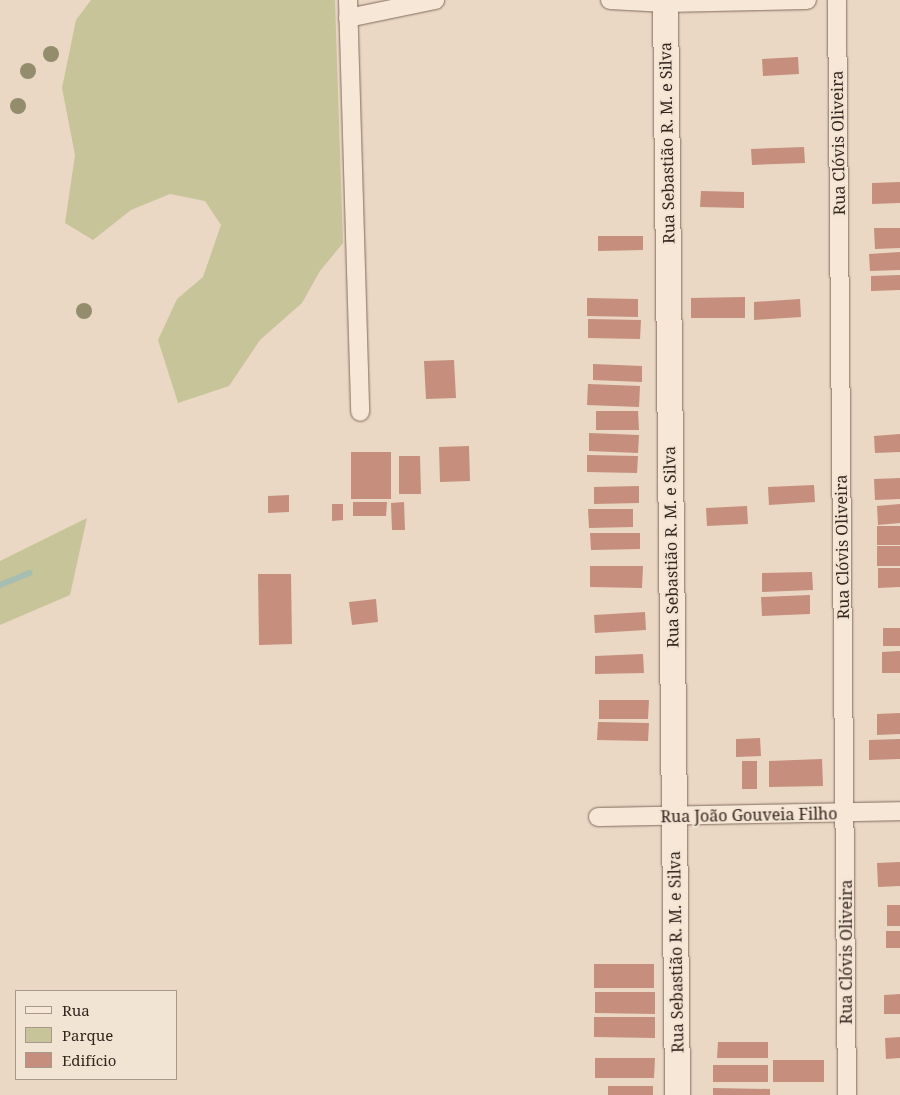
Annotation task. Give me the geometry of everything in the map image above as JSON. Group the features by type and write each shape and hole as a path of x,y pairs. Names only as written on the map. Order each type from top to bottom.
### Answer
{"street":[{"path":"348,0 360,412"},
{"path":"348,18 435,0"},
{"path":"610,0 807,0"},
{"name":"Rua Clóvis Oliveira","path":"836,0 847,1095"},
{"name":"Rua Sebastião R. M. e Silva","path":"666,1 677,1095"},
{"name":"Rua João Gouveia Filho","path":"598,817 900,811"}],"green space":[{"path":"91,0 335,0 343,243 320,271 302,303 260,340 229,386 178,403 158,340 177,299 203,277 221,225 205,201 170,194 131,210 93,240 65,223 75,155 62,88 76,20"},
{"path":"87,518 70,595 0,625 0,561"}],"building":[{"path":"798,57 799,74 763,76 762,59"},
{"path":"804,147 805,163 752,165 751,149"},
{"path":"900,182 900,203 872,204 872,183"},
{"path":"701,191 744,192 744,208 700,207"},
{"path":"874,228 900,228 900,248 875,249"},
{"path":"598,236 643,236 643,250 598,251"},
{"path":"900,252 900,270 870,271 869,254"},
{"path":"900,275 900,290 871,291 871,276"},
{"path":"745,297 745,318 691,318 691,298"},
{"path":"587,298 638,299 638,317 587,316"},
{"path":"800,299 801,317 754,320 754,302"},
{"path":"588,319 641,320 640,339 588,338"},
{"path":"454,360 456,398 426,399 424,361"},
{"path":"593,364 642,366 642,382 593,380"},
{"path":"588,384 640,386 639,407 587,405"},
{"path":"596,411 638,411 639,430 596,430"},
{"path":"589,433 639,435 638,453 589,451"},
{"path":"900,434 900,452 875,453 874,436"},
{"path":"469,446 470,481 440,482 439,447"},
{"path":"351,452 391,452 391,499 351,499"},
{"path":"587,455 638,456 637,473 587,472"},
{"path":"399,456 420,456 421,494 399,494"},
{"path":"900,478 900,499 875,500 874,479"},
{"path":"814,485 815,502 769,505 768,487"},
{"path":"639,486 639,503 594,504 594,487"},
{"path":"289,495 289,512 268,513 268,496"},
{"path":"353,502 387,502 386,516 353,516"},
{"path":"404,502 405,530 392,530 391,503"},
{"path":"332,504 343,504 343,520 332,521"},
{"path":"900,504 900,523 878,525 877,506"},
{"path":"747,506 748,524 707,526 706,508"},
{"path":"588,509 633,509 633,527 589,528"},
{"path":"877,526 900,526 900,545 877,545"},
{"path":"590,533 640,533 640,549 591,550"},
{"path":"877,546 900,546 900,566 877,566"},
{"path":"590,566 643,566 642,588 590,587"},
{"path":"878,568 900,568 900,587 878,588"},
{"path":"812,572 813,590 762,592 762,573"},
{"path":"258,574 291,574 292,644 259,645"},
{"path":"810,595 810,614 762,616 761,597"},
{"path":"376,599 378,622 352,625 349,602"},
{"path":"645,612 646,630 595,633 594,615"},
{"path":"883,628 900,628 900,646 883,646"},
{"path":"900,651 900,673 882,673 882,652"},
{"path":"643,654 644,673 595,674 595,656"},
{"path":"599,700 649,700 648,719 599,719"},
{"path":"900,713 900,734 877,735 877,714"},
{"path":"598,722 649,723 648,741 597,740"},
{"path":"760,738 761,756 736,757 736,739"},
{"path":"900,739 900,759 869,760 869,740"},
{"path":"822,759 823,786 769,787 769,761"},
{"path":"742,761 757,761 757,789 742,789"},
{"path":"900,862 900,886 878,887 877,863"},
{"path":"887,905 900,905 900,926 887,926"},
{"path":"886,931 900,931 900,948 886,948"},
{"path":"594,964 654,964 654,988 594,988"},
{"path":"595,992 655,992 655,1014 595,1013"},
{"path":"900,994 900,1014 884,1014 884,995"},
{"path":"594,1017 655,1017 655,1038 594,1037"},
{"path":"900,1037 900,1058 886,1059 885,1038"},
{"path":"718,1042 768,1042 768,1058 717,1058"},
{"path":"595,1058 655,1058 654,1078 595,1078"},
{"path":"773,1060 824,1060 824,1082 773,1082"},
{"path":"713,1065 768,1065 768,1082 713,1082"},
{"path":"608,1086 653,1086 653,1095 608,1095"},
{"path":"713,1088 770,1089 770,1095 713,1095"}],"waterway":[{"path":"0,585 30,573"}]}
